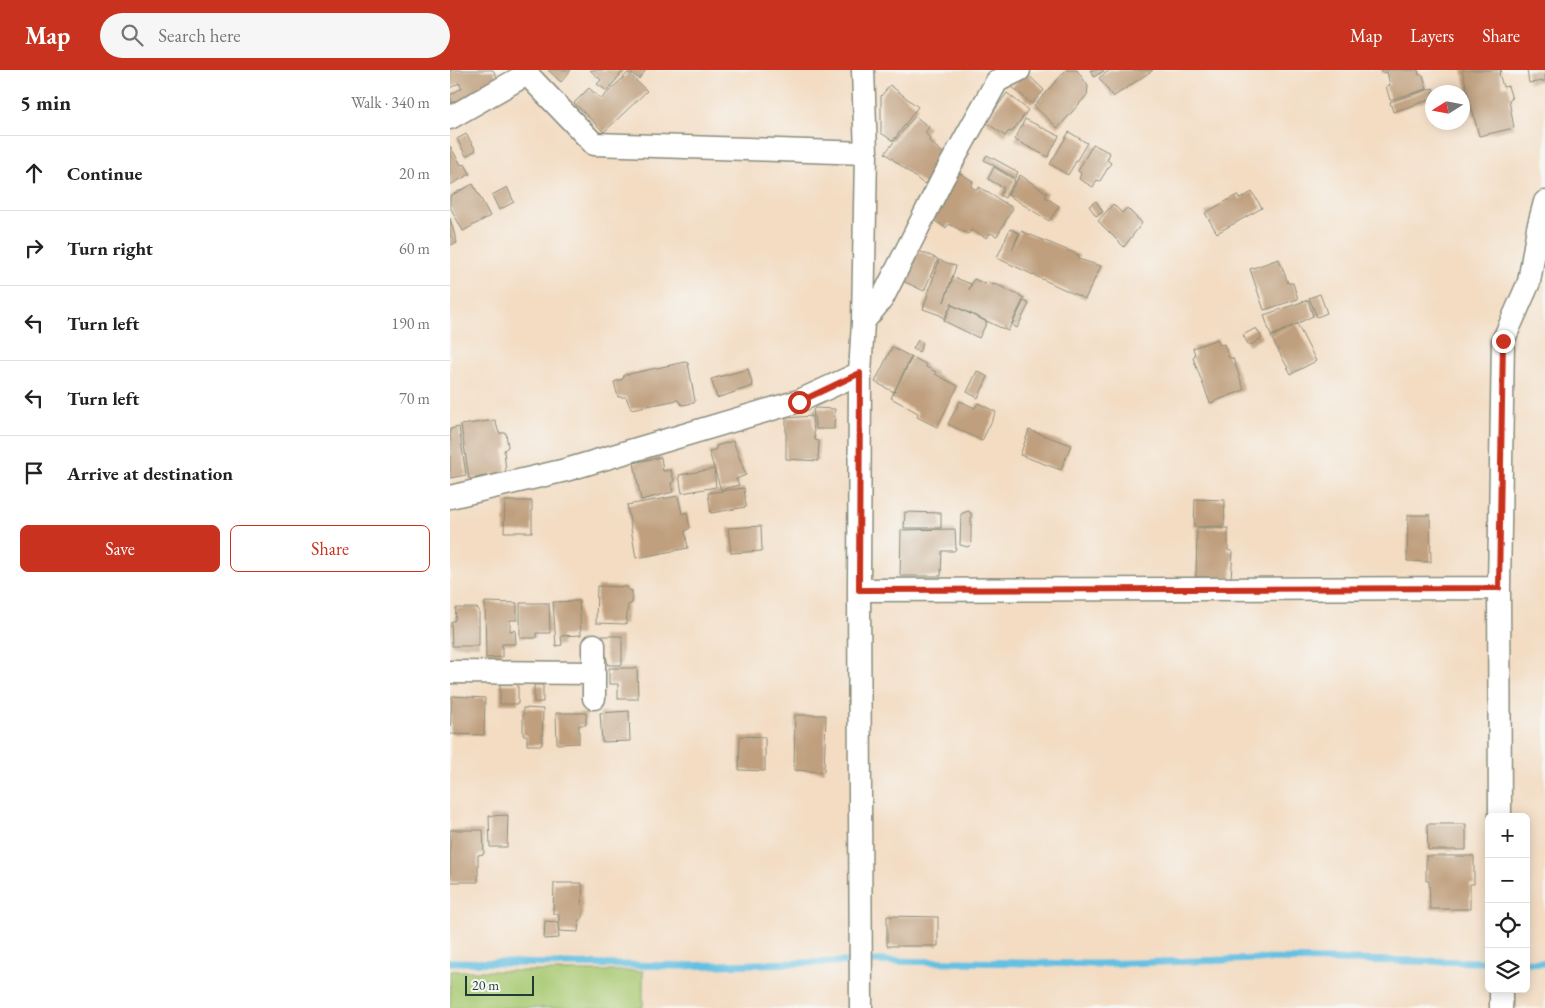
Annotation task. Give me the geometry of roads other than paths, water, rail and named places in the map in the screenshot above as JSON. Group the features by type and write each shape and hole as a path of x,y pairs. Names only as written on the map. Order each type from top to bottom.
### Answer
{"street":[{"path":"861,1008 860,373 863,322 866,153 863,70"},
{"path":"863,322 882,299 942,180 990,76 1019,70"},
{"path":"450,118 527,74 594,144 866,153"},
{"path":"1500,813 1499,588 1503,341 1529,282 1538,228 1545,202"},
{"path":"450,497 566,470 799,402 860,373"},
{"path":"859,590 1499,588"},
{"path":"594,645 594,698"},
{"path":"450,672 594,673"},
{"path":"1501,993 1501,1008"}],"waterway":[{"path":"450,962 680,966 880,961 1096,964 1260,959 1485,962"},
{"path":"1530,962 1545,963"}]}
